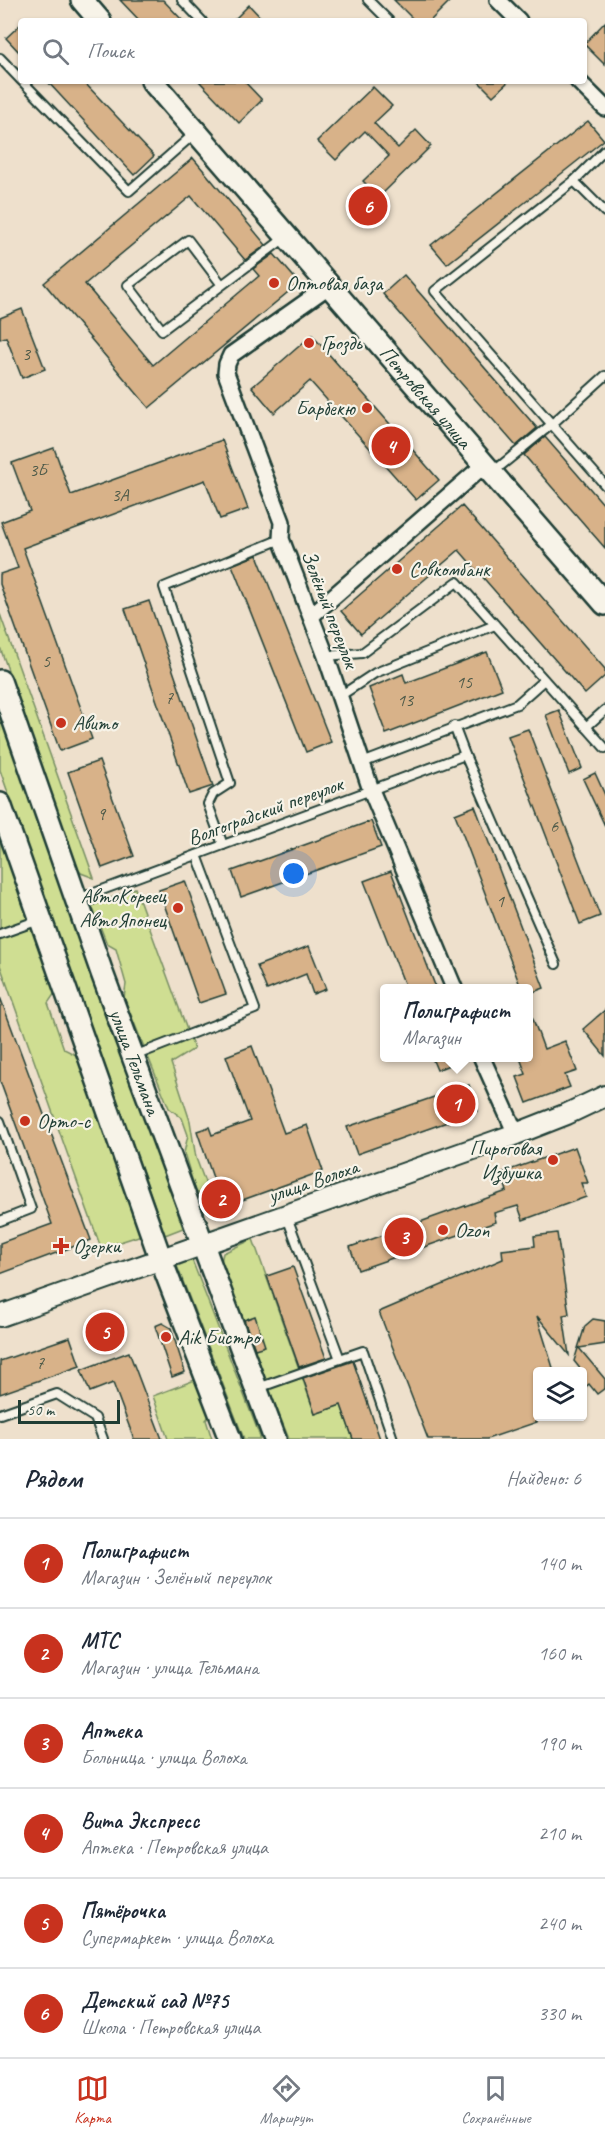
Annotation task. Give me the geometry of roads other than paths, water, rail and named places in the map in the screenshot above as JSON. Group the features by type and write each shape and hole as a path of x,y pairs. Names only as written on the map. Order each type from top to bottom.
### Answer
{"main road":[{"path":"82,0 97,18"},
{"name":"Петровская улица","path":"155,84 605,604"},
{"name":"улица Тельмана","path":"0,681 133,1057 275,1439"},
{"name":"улица Тельмана","path":"0,804 161,1260 230,1439"}],"street":[{"path":"498,0 516,18"},
{"path":"581,84 605,108"},
{"name":"Зелёный переулок","path":"330,285 231,355 226,373 282,522 281,539 326,656 371,790 452,984"},
{"path":"311,616 488,469"},
{"path":"484,1062 516,1134"},
{"name":"улица Волоха","path":"0,1316 516,1134 605,1096"}],"lane":[{"path":"182,0 199,18"},
{"path":"368,0 386,18"},
{"path":"0,58 18,76"},
{"path":"26,84 129,191 196,132"},
{"path":"605,150 574,181 435,291 605,485"},
{"path":"574,181 605,212"},
{"path":"222,285 188,240 128,285 162,330 222,285 287,236"},
{"path":"488,469 552,424 605,376"},
{"path":"223,845 208,804 213,794 230,783 164,587 281,539"},
{"path":"326,656 362,653 457,582 605,748"},
{"path":"340,696 375,673 495,625"},
{"path":"362,763 454,726 517,704 544,680"},
{"path":"586,727 605,710"},
{"path":"454,726 556,964"},
{"name":"Волгоградский переулок","path":"77,899 465,755"},
{"path":"133,1057 255,1009 197,855"},
{"path":"0,934 41,920"},
{"path":"0,1121 31,1209 0,1221"},
{"path":"287,1215 340,1359"},
{"path":"256,1388 363,1351 393,1439"},
{"path":"0,1414 57,1395 95,1418 103,1439"}],"place":[{"name":"Детский сад №75","path":"368,206"},
{"name":"Оптовая база","path":"274,283"},
{"name":"Гроздь","path":"309,343"},
{"name":"Барбекю","path":"367,408"},
{"name":"Вита Экспресс","path":"391,446"},
{"name":"Совкомбанк","path":"397,569"},
{"name":"Авито","path":"61,723"},
{"name":"АвтоКореец АвтоЯпонец","path":"178,908"},
{"name":"Полиграфист","path":"456,1104"},
{"name":"Орто-с","path":"25,1121"},
{"name":"Пироговая Избушка","path":"553,1160"},
{"name":"МТС","path":"221,1199"},
{"name":"Ozon","path":"443,1230"},
{"name":"Аптека","path":"404,1237"},
{"name":"Озерки","path":"61,1246"},
{"name":"Пятёрочка","path":"105,1332"},
{"name":"Aik Бистро","path":"166,1337"}]}
